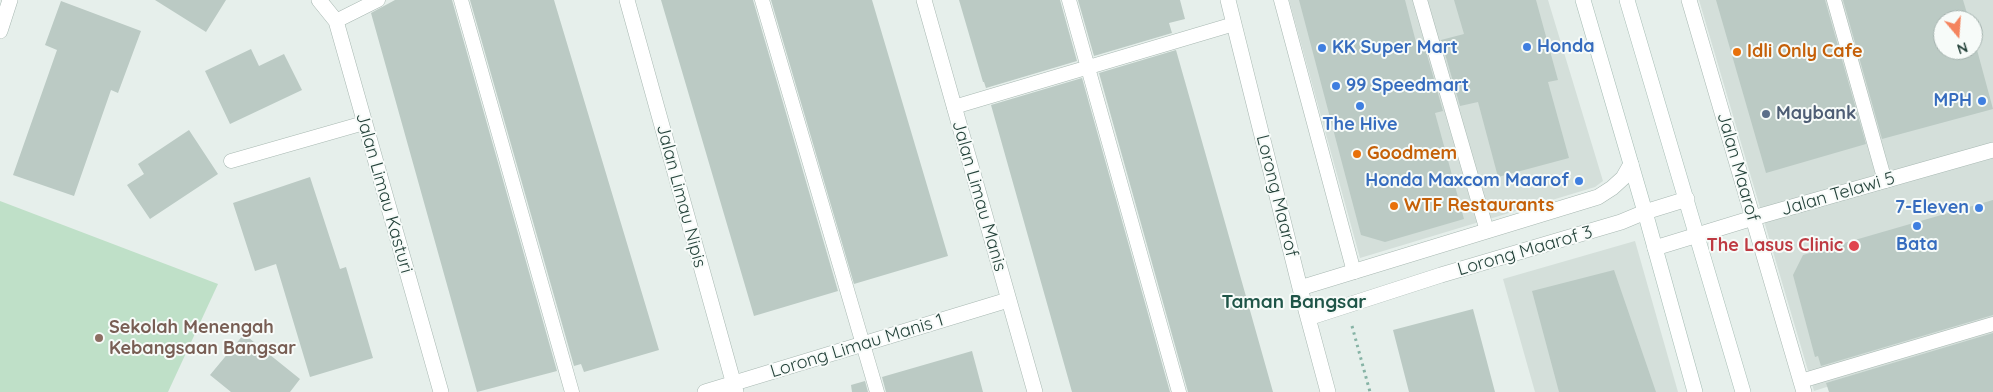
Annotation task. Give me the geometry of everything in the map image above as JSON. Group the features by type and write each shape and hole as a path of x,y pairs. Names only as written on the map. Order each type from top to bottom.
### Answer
{"street":[{"path":"0,31 10,0"},
{"name":"Jalan Limau Kasturi","path":"319,0 336,21 439,392"},
{"name":"Jalan Limau Nipis","path":"628,0 734,388"},
{"name":"Jalan Limau Manis","path":"924,0 1035,392"},
{"name":"Lorong Maarof","path":"1228,0 1328,392"},
{"path":"1583,0 1695,392"},
{"path":"1628,0 1743,392"},
{"name":"Jalan Maarof","path":"1689,0 1803,386"},
{"name":"Jalan Telawi 5","path":"1655,248 1753,218 1993,150"},
{"name":"Lorong Maarof 3","path":"1300,288 1598,197 1623,178 1631,164"},
{"name":"Lorong Maarof 3","path":"1308,318 1621,222 1645,212 1687,199"},
{"name":"Lorong Limau Manis 1","path":"705,392 734,388 864,344 1008,300"}],"lane":[{"path":"336,21 378,0"},
{"path":"461,0 572,392"},
{"path":"762,0 877,392"},
{"path":"1068,0 1179,392"},
{"path":"1281,0 1354,272"},
{"path":"1420,0 1488,231"},
{"path":"1834,0 1885,181"},
{"path":"954,107 1234,24"},
{"path":"231,161 364,122"},
{"path":"1803,386 1993,324"}],"shaded area":[{"path":"1289,0 1548,0 1603,181 1595,187 1360,258"},
{"path":"1699,0 1993,0 1993,334 1814,391"},
{"path":"1635,241 1678,392 1535,392 1503,279"}],"green space":[{"name":"Sekolah Menengah Kebangsaan Bangsar","path":"0,201 218,284 168,392 0,392"}],"building":[{"path":"155,0 226,0 206,32"},
{"path":"395,0 452,0 557,371 477,392 371,13"},
{"path":"470,0 554,0 659,350 584,372 581,364 574,366"},
{"path":"661,0 753,0 838,291 754,316"},
{"path":"771,0 872,0 948,256 854,284"},
{"path":"959,0 1060,0 1077,61 986,88"},
{"path":"1078,0 1180,0 1185,19 1169,23 1172,33 1094,56"},
{"path":"1299,0 1405,0 1417,46 1424,44 1443,111 1435,113 1464,219 1385,242 1361,235"},
{"path":"1454,0 1536,0 1558,80 1548,82 1569,158 1498,177 1478,102 1460,106 1441,40 1464,34"},
{"path":"1716,0 1825,0 1866,144 1766,173"},
{"path":"1843,0 1963,0 1966,10 1933,10 1933,60 1980,60 1993,109 1882,139"},
{"path":"61,1 141,31 118,93 111,90 74,196 13,175 57,50 45,45"},
{"path":"251,49 259,66 284,54 302,90 230,124 205,71"},
{"path":"1176,50 1273,392 1188,392 1099,73"},
{"path":"1082,78 1170,392 1072,392 991,105"},
{"path":"189,130 218,174 150,219 127,185 144,174 138,164"},
{"path":"310,177 340,269 346,267 373,358 310,377 276,264 255,271 233,203"},
{"path":"1993,200 1993,315 1821,366 1818,356 1815,357 1793,275 1803,255"},
{"path":"1614,270 1656,392 1559,392 1532,291"},
{"path":"1473,309 1495,392 1409,392 1393,330"},
{"path":"1993,333 1993,392 1829,392 1826,383"},
{"path":"244,334 300,379 290,392 231,392 210,375"},
{"path":"972,351 983,392 886,392 882,377"},
{"path":"865,381 868,392 852,392 851,385"}],"place":[{"name":"Honda","path":"1527,47"},
{"name":"KK Super Mart","path":"1322,48"},
{"name":"Idli Only Cafe","path":"1737,52"},
{"name":"99 Speedmart","path":"1336,86"},
{"name":"MPH","path":"1982,101"},
{"name":"The Hive","path":"1360,106"},
{"name":"Maybank","path":"1766,114"},
{"name":"Goodmem","path":"1357,154"},
{"name":"Honda Maxcom Maarof","path":"1579,181"},
{"name":"WTF Restaurants","path":"1394,206"},
{"name":"7-Eleven","path":"1979,208"},
{"name":"Bata","path":"1917,226"},
{"name":"The Lasus Clinic","path":"1854,246"},
{"name":"Sekolah Menengah Kebangsaan Bangsar","path":"99,338"}],"district":[{"name":"Taman Bangsar","path":"1294,302"}]}
